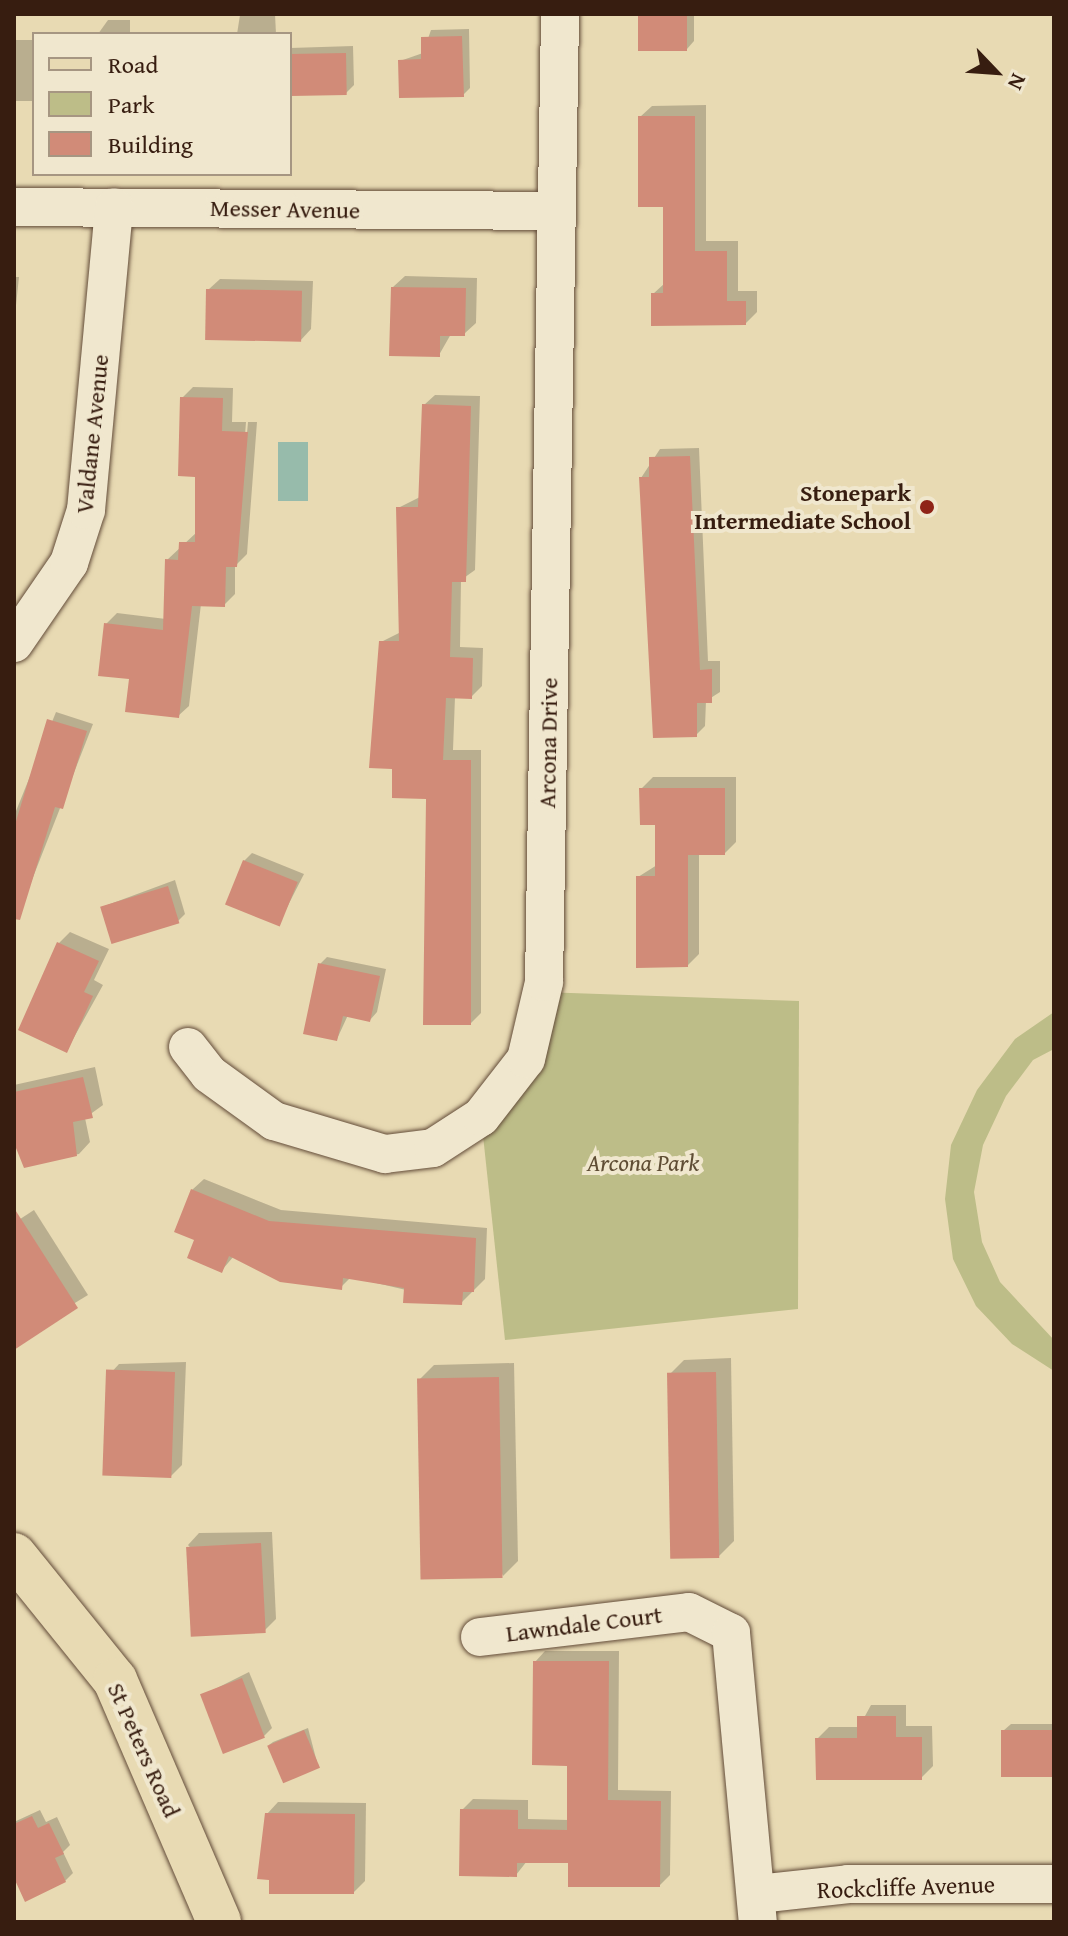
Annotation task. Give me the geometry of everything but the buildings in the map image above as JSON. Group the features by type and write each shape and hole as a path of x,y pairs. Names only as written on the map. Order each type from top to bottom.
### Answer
{"main road":[{"name":"St Peters Road","path":"14,1555 115,1680 219,1922"}],"street":[{"name":"Arcona Drive","path":"188,1047 209,1074 274,1121 385,1154 433,1148 481,1117 526,1059 544,982 560,14"},
{"name":"Messer Avenue","path":"14,207 557,211"},
{"name":"Valdane Avenue","path":"14,643 69,563 86,510 114,207"},
{"name":"Lawndale Court","path":"480,1637 689,1612 731,1633"},
{"name":"Rockcliffe Avenue","path":"731,1633 758,1908 848,1884 1054,1884"}],"green space":[{"name":"Arcona Park","path":"542,992 799,1001 798,1309 505,1340 481,1117"},
{"path":"1054,1012 1054,1049 1033,1060 1006,1096 983,1145 974,1192 982,1242 1000,1282 1054,1340 1054,1371 1012,1344 976,1306 953,1259 945,1199 951,1145 977,1090 1015,1039"}],"shaded area":[{"path":"278,442 308,442 308,501 278,501"}],"place":[{"name":"Stonepark Intermediate School","path":"927,507"}]}
